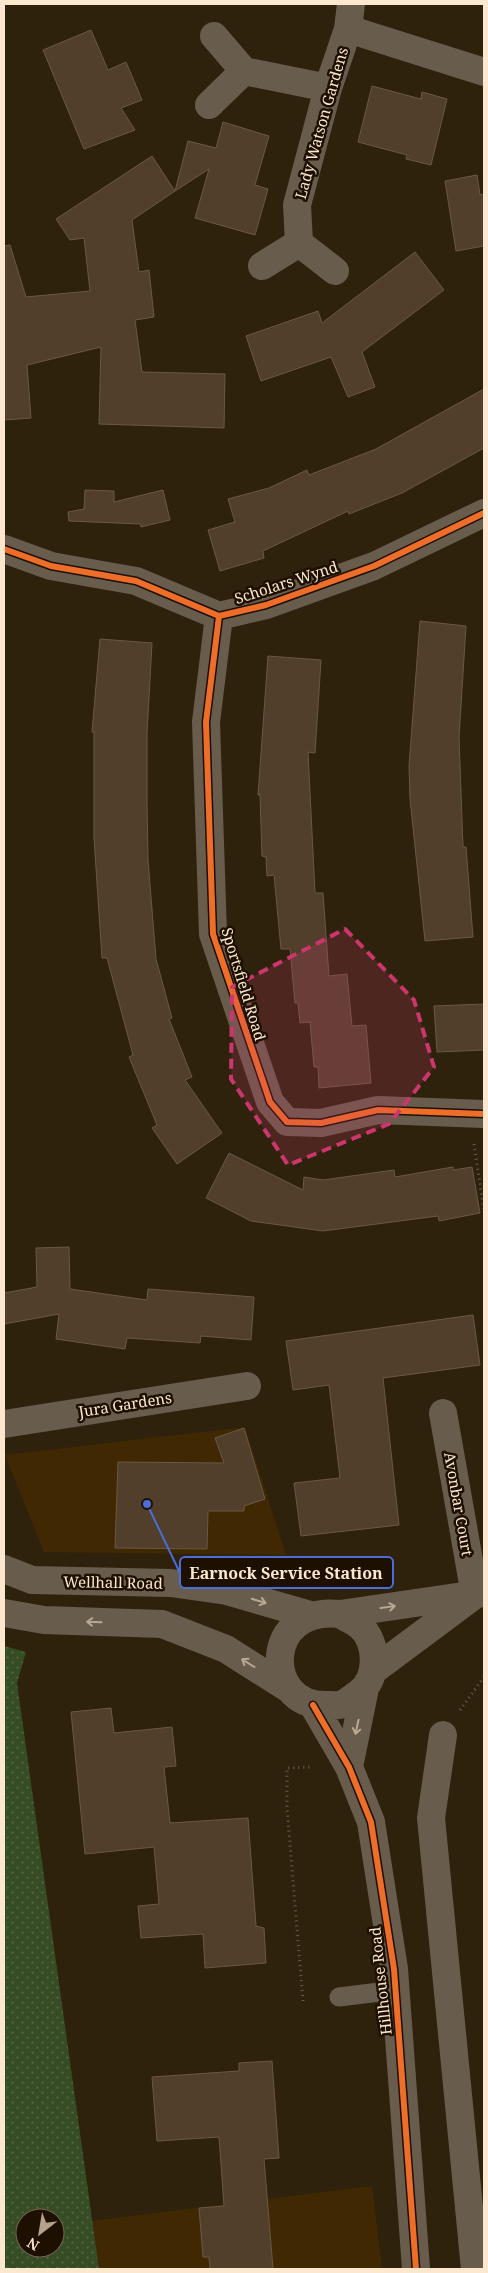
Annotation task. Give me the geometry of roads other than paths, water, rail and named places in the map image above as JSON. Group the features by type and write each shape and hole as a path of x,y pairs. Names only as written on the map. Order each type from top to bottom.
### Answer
{"street":[{"path":"350,16 484,72"},
{"name":"Lady Watson Gardens","path":"299,243 297,205 328,88 350,16"},
{"path":"214,36 244,71 328,88"},
{"path":"209,105 244,71"},
{"path":"262,266 299,243 335,271"},
{"name":"Scholars Wynd","path":"4,549 51,566 136,581 219,616 266,604 374,566 484,514"},
{"name":"Sportsfield Road","path":"219,616 206,722 213,934 270,1102 287,1122 322,1123 378,1110 477,1114"},
{"name":"Jura Gardens","path":"4,1424 247,1386"},
{"name":"Avonbar Court","path":"443,1413 480,1594"},
{"name":"Wellhall Road","path":"4,1569 32,1580 171,1583 227,1591 310,1615"},
{"path":"289,1689 281,1673 279,1655 284,1638 295,1624 310,1615 325,1612 340,1614 480,1594"},
{"path":"4,1613 44,1620 162,1624 226,1650 289,1689 299,1699 313,1705 341,1705 370,1679 480,1594"},
{"path":"340,1614 360,1626 373,1647 370,1679 349,1767"},
{"name":"Hillhouse Road","path":"313,1705 349,1767 371,1822 396,1990 416,2269"},
{"path":"442,1735 431,1818 475,2269"}],"lane":[{"path":"339,1997 396,1990"}],"place":[{"name":"Earnock Service Station","path":"147,1504"}]}
